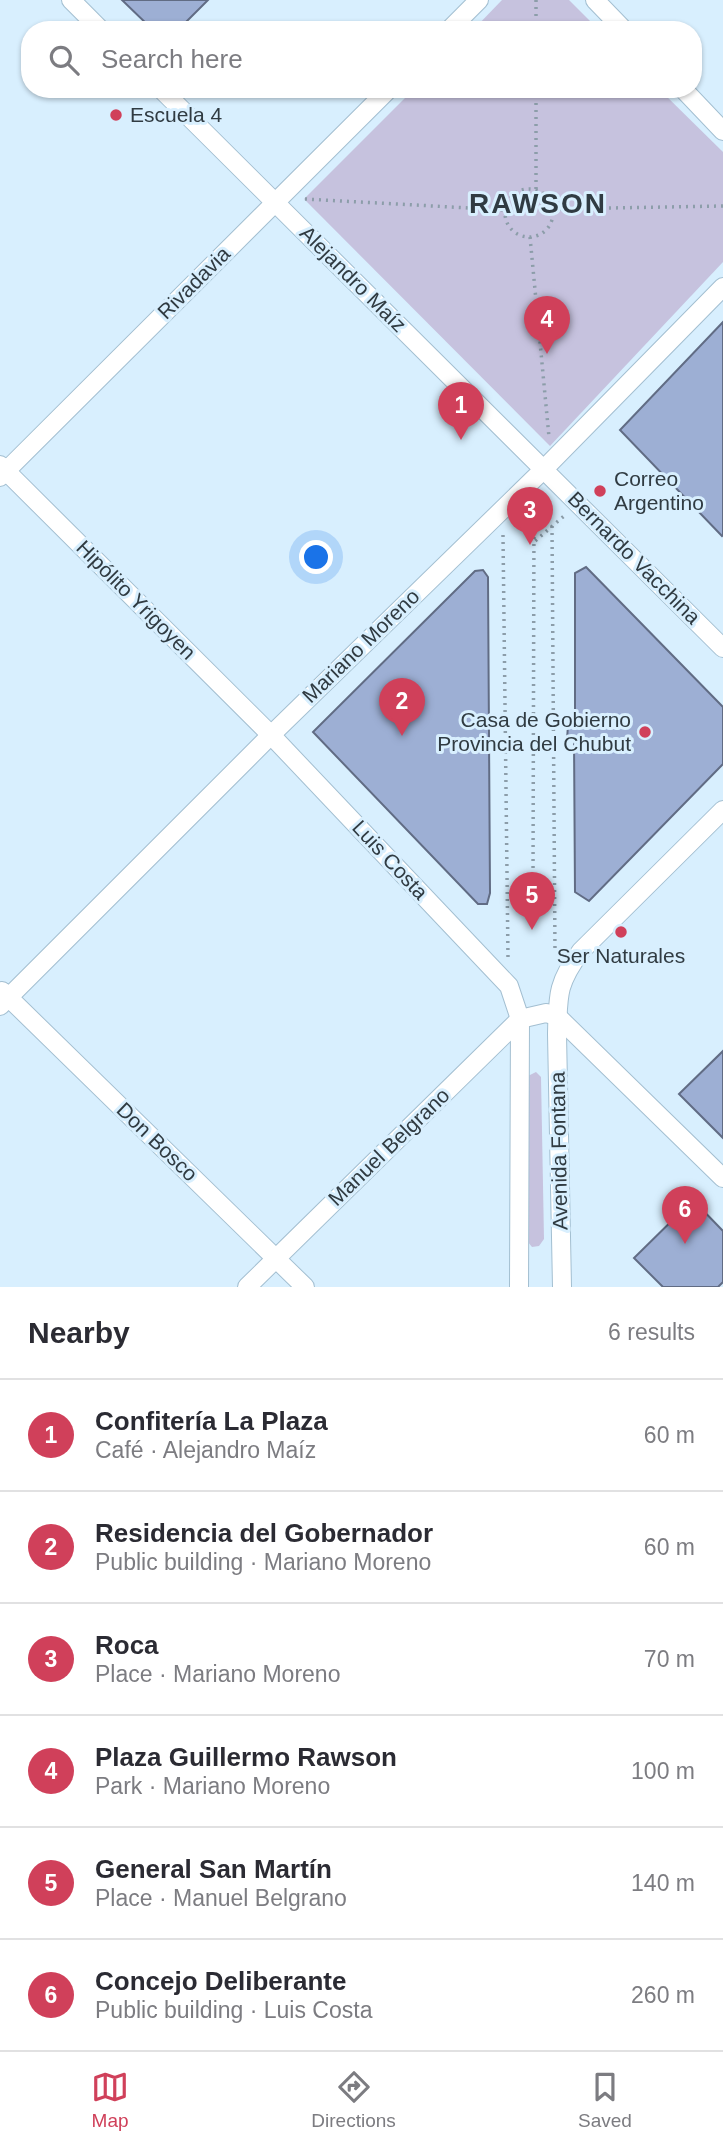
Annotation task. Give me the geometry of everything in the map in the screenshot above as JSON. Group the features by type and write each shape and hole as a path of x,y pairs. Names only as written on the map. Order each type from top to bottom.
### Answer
{"street":[{"path":"71,0 92,21"},
{"path":"458,21 479,0"},
{"path":"595,0 615,21"},
{"name":"Alejandro Maíz","path":"170,98 544,469"},
{"name":"Rivadavia","path":"2,471 380,98"},
{"path":"692,98 723,131"},
{"name":"Mariano Moreno","path":"3,998 544,469 723,287"},
{"name":"Bernardo Vacchina","path":"544,469 723,648"},
{"name":"Hipólito Yrigoyen","path":"2,471 271,734"},
{"name":"Luis Costa","path":"271,734 509,986"},
{"path":"557,1016 564,974 581,951 723,810"},
{"name":"Avenida Fontana","path":"509,986 527,1016 519,1287"},
{"name":"Don Bosco","path":"3,998 305,1287"},
{"path":"527,1016 557,1016 723,1178"},
{"name":"Manuel Belgrano","path":"247,1287 527,1016"},
{"name":"Avenida Fontana","path":"557,1016 562,1287"}],"path":[{"path":"536,0 536,21"},
{"path":"536,98 536,190"},
{"path":"528,189 536,190 547,197 553,209 550,225 545,231 530,237 514,232 509,225 506,210 513,195 528,189"},
{"path":"304,199 506,210"},
{"path":"553,209 723,206"},
{"path":"530,237 550,446 544,469"},
{"path":"534,542 578,503"},
{"path":"503,508 534,542"},
{"path":"503,508 509,986"},
{"path":"533,882 534,516"},
{"path":"552,526 555,956 564,974"}],"shaded area":[{"path":"502,0 569,0 590,21 482,21"},
{"path":"405,98 668,98 723,152 723,262 550,446 304,199"},
{"path":"536,1072 541,1077 544,1239 539,1246 532,1247 528,1242 526,1077"}],"building":[{"path":"122,0 208,0 187,21 144,21"},
{"path":"723,322 723,535 722,536 620,430"},
{"name":"Casa de Gobierno Provincia del Chubut","path":"586,567 723,707 723,764 589,901 575,892 574,739 567,740 568,725 575,725 575,573"},
{"path":"483,570 488,577 490,893 487,904 478,904 313,732 475,571"},
{"path":"723,1051 723,1138 679,1094"},
{"path":"693,1200 723,1231 723,1282 718,1287 663,1287 634,1258"}],"place":[{"name":"Escuela 4","path":"116,115"},
{"name":"Plaza Guillermo Rawson","path":"547,354"},
{"name":"Confitería La Plaza","path":"461,440"},
{"name":"Correo Argentino","path":"600,491"},
{"name":"Roca","path":"530,545"},
{"name":"Casa de Gobierno Provincia del Chubut","path":"645,732"},
{"name":"Residencia del Gobernador","path":"402,736"},
{"name":"General San Martín","path":"532,930"},
{"name":"Ser Naturales","path":"621,932"},
{"name":"Concejo Deliberante","path":"685,1244"}],"district":[{"name":"RAWSON","path":"538,203"}]}
